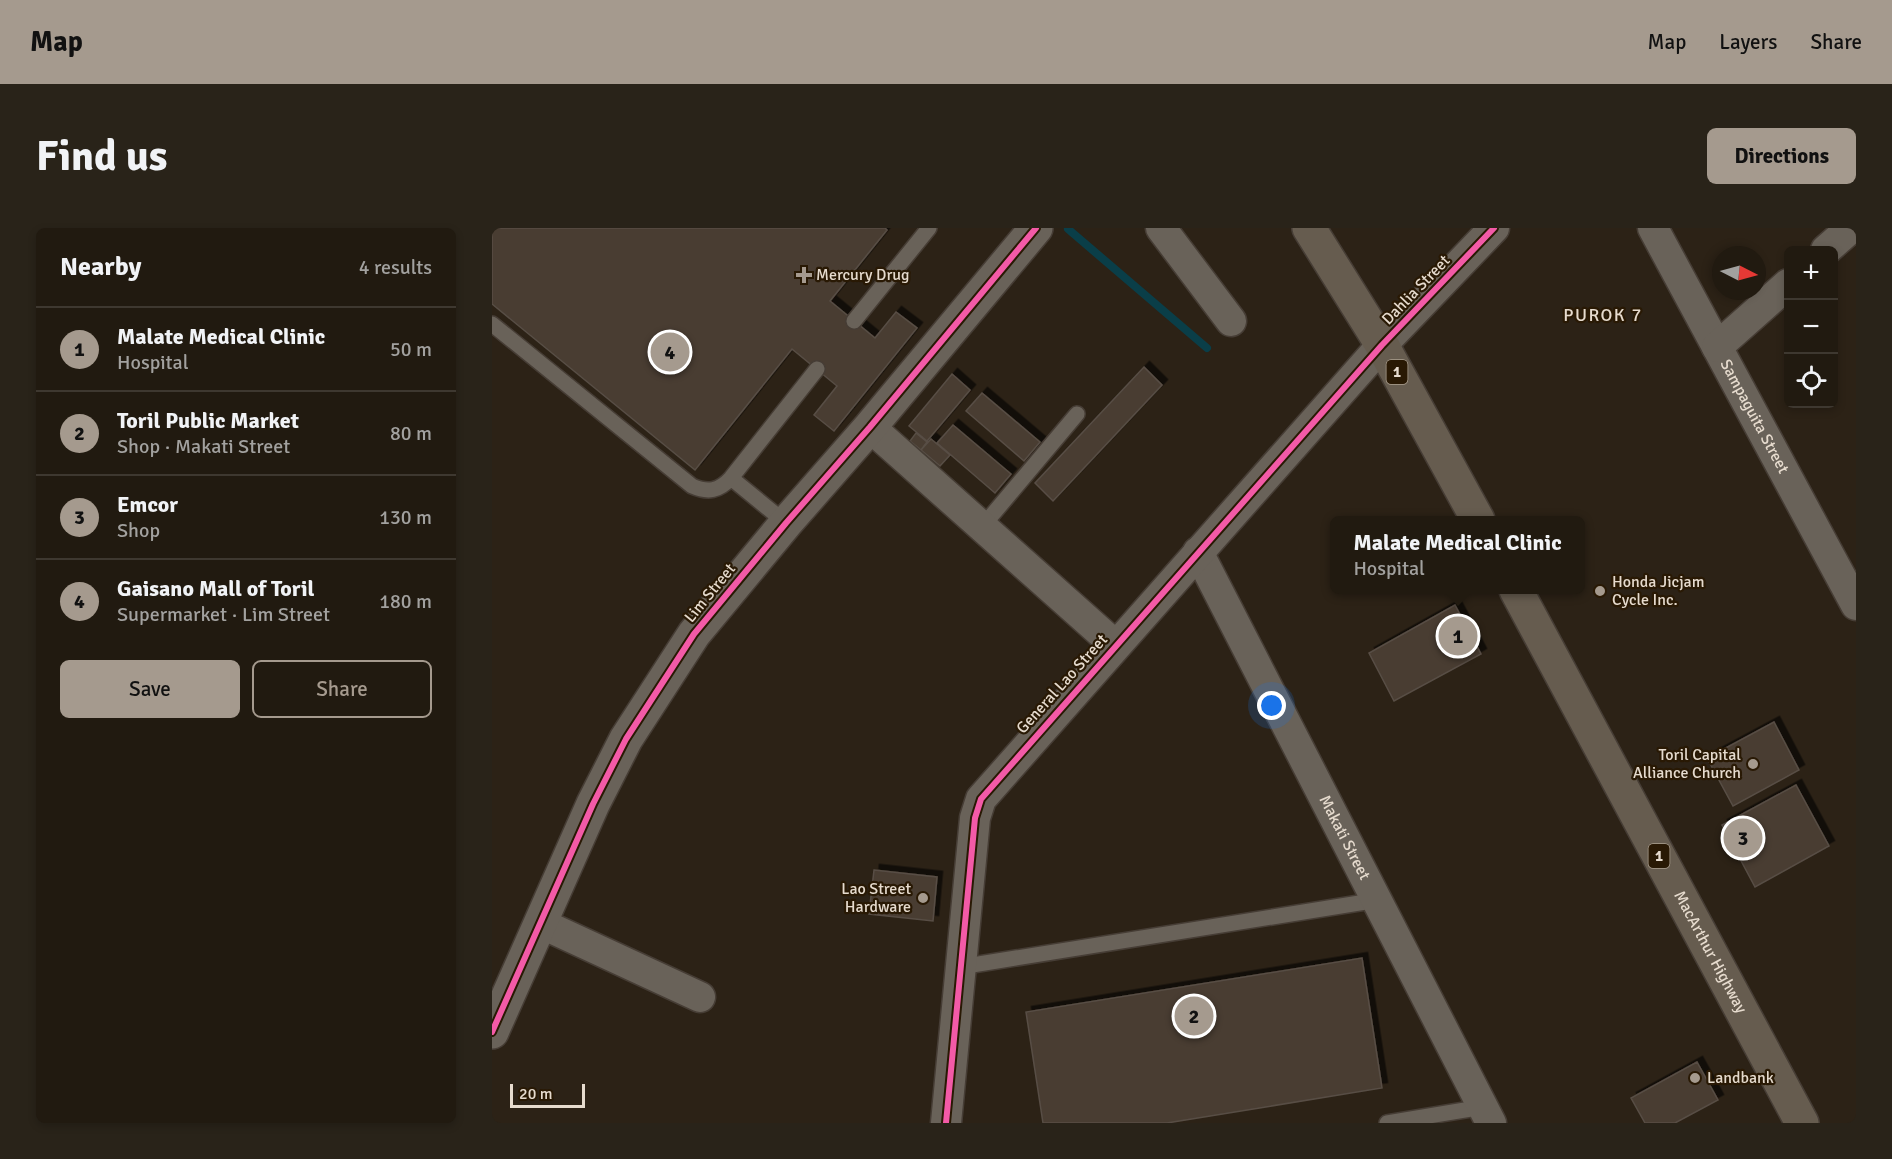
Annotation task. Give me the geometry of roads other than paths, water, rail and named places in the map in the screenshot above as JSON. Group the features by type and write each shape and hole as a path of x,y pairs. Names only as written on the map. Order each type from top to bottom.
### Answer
{"highway":[{"name":"1","path":"1309,228 1382,345 1476,516"},
{"name":"MacArthur Highway","path":"1518,594 1802,1123"}],"street":[{"name":"Lim Street","path":"492,1032 593,804 626,739 694,634 1036,228"},
{"path":"1161,228 1231,321"},
{"name":"Dahlia Street","path":"1382,345 1494,228"},
{"name":"Sampaguita Street","path":"1653,228 1856,605"},
{"path":"1831,246 1851,228"},
{"path":"1717,347 1784,288"},
{"name":"General Lao Street","path":"946,1123 975,818 981,798 1382,345"},
{"path":"870,427 1115,645"},
{"name":"Makati Street","path":"1198,552 1487,1115"},
{"path":"540,922 700,997"}],"lane":[{"path":"854,321 929,228"},
{"path":"492,324 692,486 708,491 717,490 731,478 817,369"},
{"path":"982,527 1077,414"},
{"path":"731,478 786,523"},
{"path":"960,967 1378,900"},
{"path":"1387,1123 1487,1115"}],"waterway":[{"path":"1068,229 1207,348"}],"place":[{"name":"Mercury Drug","path":"804,275"},
{"name":"Gaisano Mall of Toril","path":"670,352"},
{"name":"Honda Jicjam Cycle Inc.","path":"1600,591"},
{"name":"Malate Medical Clinic","path":"1458,636"},
{"name":"Toril Capital Alliance Church","path":"1753,764"},
{"name":"Emcor","path":"1743,838"},
{"name":"Lao Street Hardware","path":"923,898"},
{"name":"Toril Public Market","path":"1194,1016"},
{"name":"Landbank","path":"1695,1078"}],"district":[{"name":"PUROK 7","path":"1603,315"}]}
